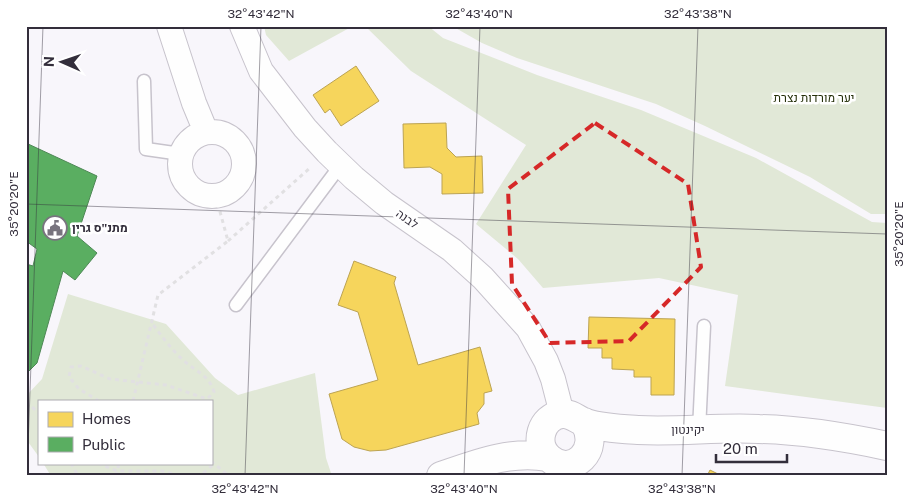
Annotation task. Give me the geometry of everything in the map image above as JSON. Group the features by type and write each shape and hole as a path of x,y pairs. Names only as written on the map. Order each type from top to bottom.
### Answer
{"street":[{"path":"170,26 194,103 206,132"},
{"name":"לבנה","path":"242,26 261,71 305,128 334,159 384,203 452,250 483,278 528,328 546,361 553,380 567,444"},
{"path":"206,132 226,134 235,140 241,149 244,169 241,179 235,188 226,194 205,196 195,192 187,185 182,175 180,165 181,154 191,140 206,132"},
{"name":"יקינטון","path":"567,444 639,430 758,428 805,432 887,446"},
{"path":"441,476 481,462 567,444"}],"lane":[{"path":"144,81 146,148 181,154"},
{"path":"236,305 334,159"},
{"path":"698,430 704,326"}],"path":[{"path":"133,400 158,294 334,159"},
{"path":"216,196 228,242"},
{"path":"98,400 79,389 69,376 71,367 81,366 110,379 166,385 207,399 214,392 211,382 183,360 163,339 151,322"},
{"path":"26,402 38,412"},
{"path":"213,463 229,476"},
{"path":"72,464 78,476"},
{"path":"100,464 117,471 162,470 182,476"},
{"path":"116,476 119,464"},
{"path":"196,476 212,464"}],"highlighted area":[{"path":"595,123 688,184 701,267 629,341 550,343 512,284 508,189"}],"green space":[{"path":"264,26 353,26 289,61 266,35"},
{"path":"365,26 428,26 443,38 537,75 641,110 756,158 872,222 887,223 887,408 725,386 738,295 659,278 543,288 518,259 476,224 526,145 411,71"},
{"name":"יער מורדות נצרת","path":"452,26 887,26 887,214 871,214 810,177 656,104 517,58 482,43"},
{"path":"68,294 166,324 215,378 238,395 315,373 326,458 332,476 51,476 44,464 212,464 212,400 38,400 38,456 26,439 26,396 42,379"}],"building: Homes":[{"path":"356,66 379,101 341,126 330,109 325,113 313,95"},
{"path":"446,123 447,148 456,157 482,156 483,193 442,194 442,174 430,167 404,168 403,124"},
{"path":"354,261 396,277 394,283 418,365 480,347 492,391 484,393 484,404 477,413 479,424 386,450 370,451 354,447 342,439 329,394 378,380 358,312 338,305"},
{"path":"589,317 675,319 674,395 651,395 651,377 634,377 634,370 612,369 612,358 602,358 602,348 588,348"},
{"path":"710,470 722,476 707,476"}],"building: Public":[{"path":"26,143 97,176 77,236 97,253 75,280 63,271 37,363 26,374 26,264 33,266 37,249 26,241"}],"place":[{"name":"מתנ\"ס גרין","path":"55,228"}]}
